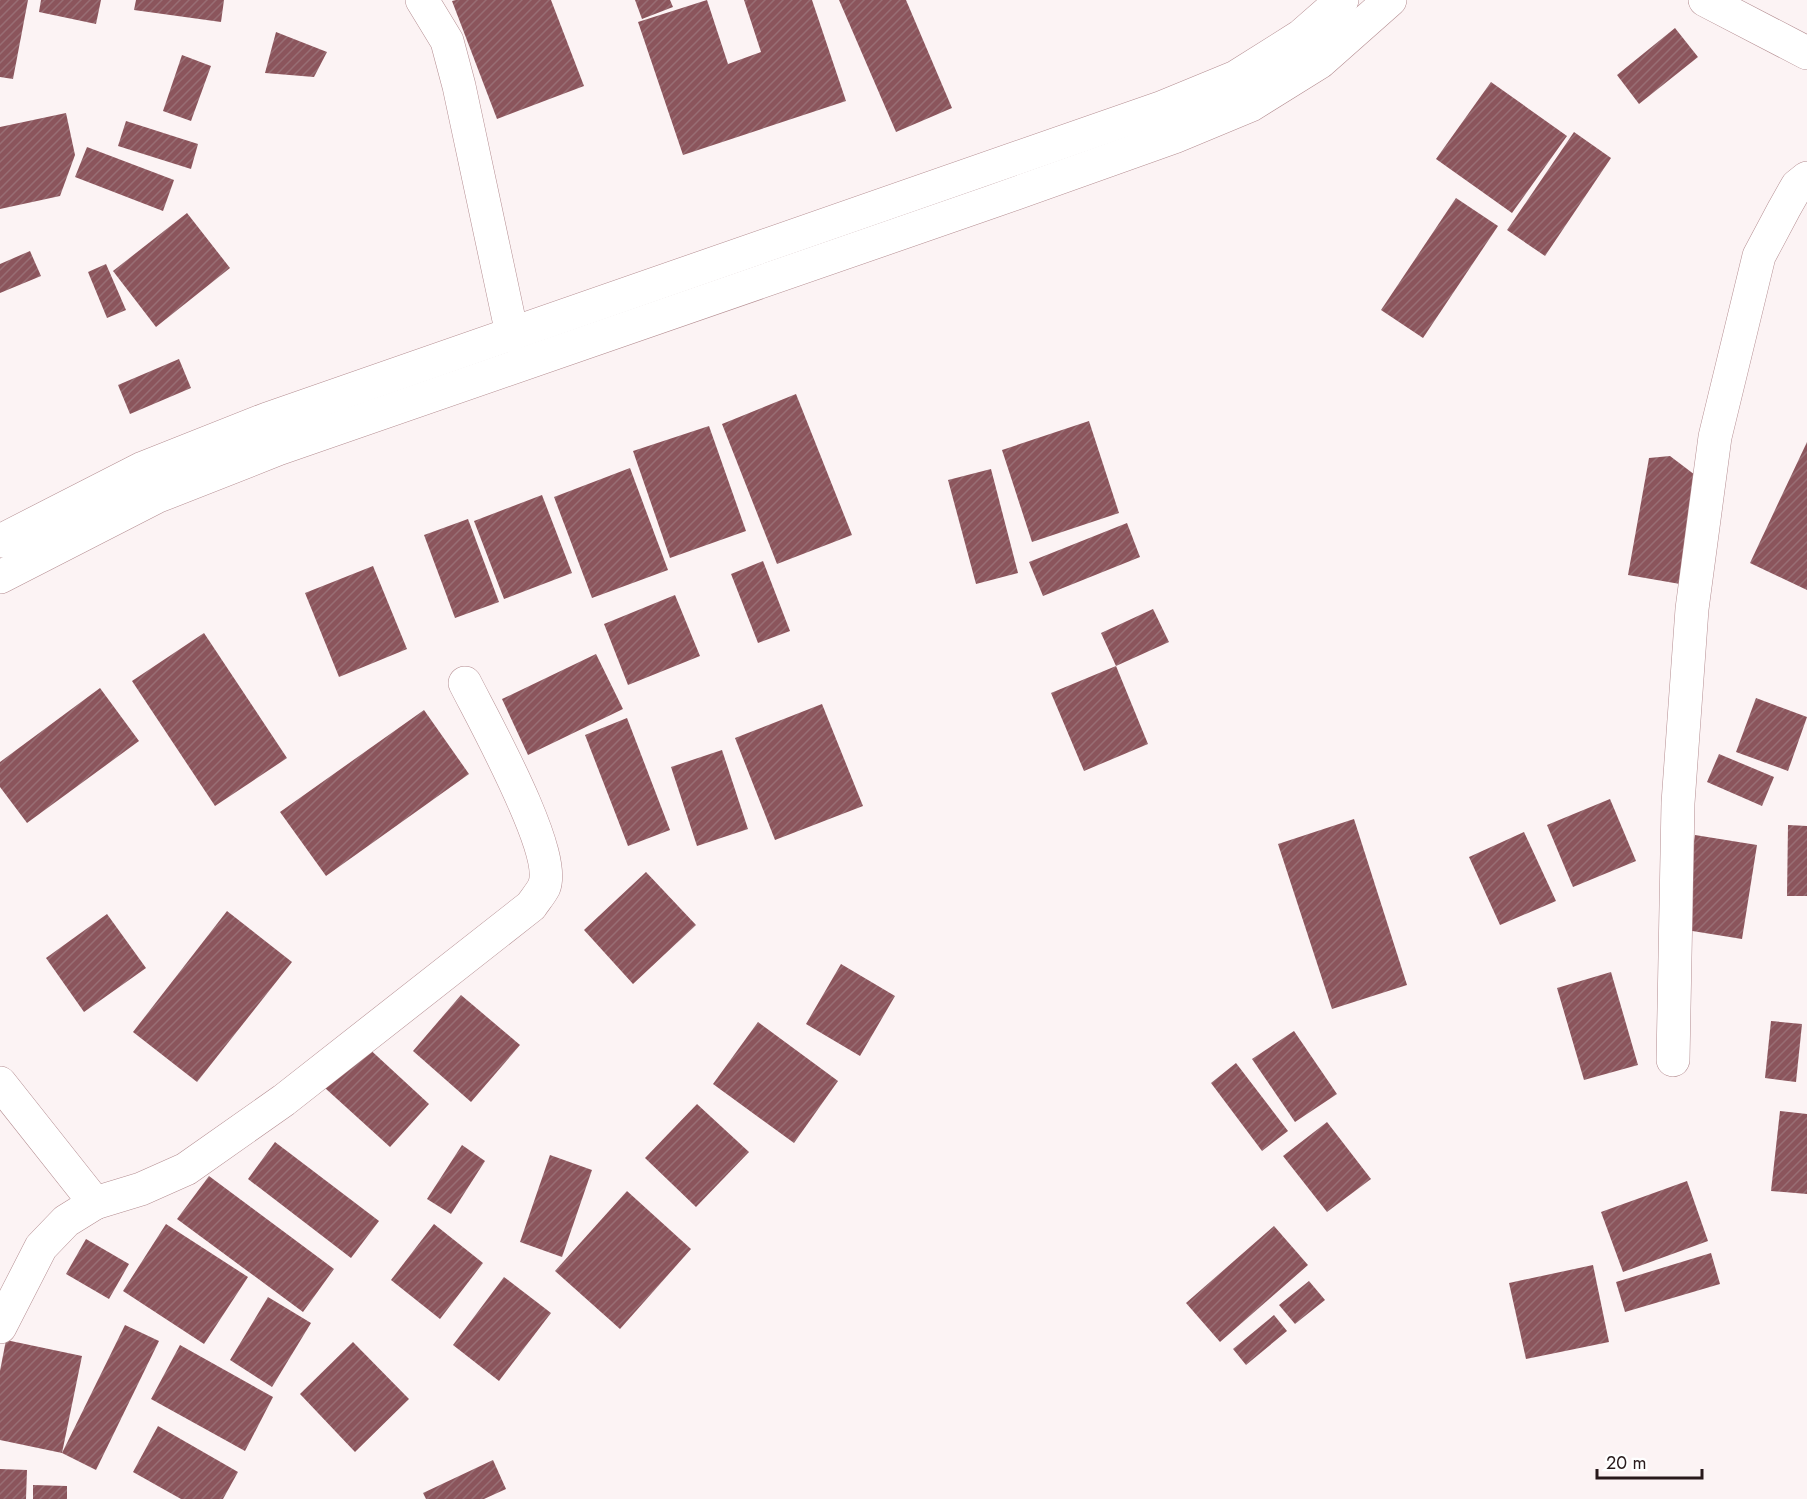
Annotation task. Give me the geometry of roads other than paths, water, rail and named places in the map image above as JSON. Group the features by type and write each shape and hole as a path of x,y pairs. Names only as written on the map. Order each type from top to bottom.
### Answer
{"main road":[{"path":"422,0 447,40 512,334"},
{"path":"0,577 156,497 797,253 1236,77 1301,36 1342,0"},
{"path":"0,541 143,468 267,419 512,334 797,253 1174,137 1251,105 1320,62 1389,0"},
{"path":"1705,0 1807,53"},
{"path":"1672,1060 1679,791 1692,609 1716,437 1759,256 1797,186 1807,178"},
{"path":"0,1327 41,1247 66,1221 95,1203 141,1189 186,1170 284,1100 531,906 545,885 542,853 523,800 465,683"},
{"path":"0,1083 95,1203"}]}
